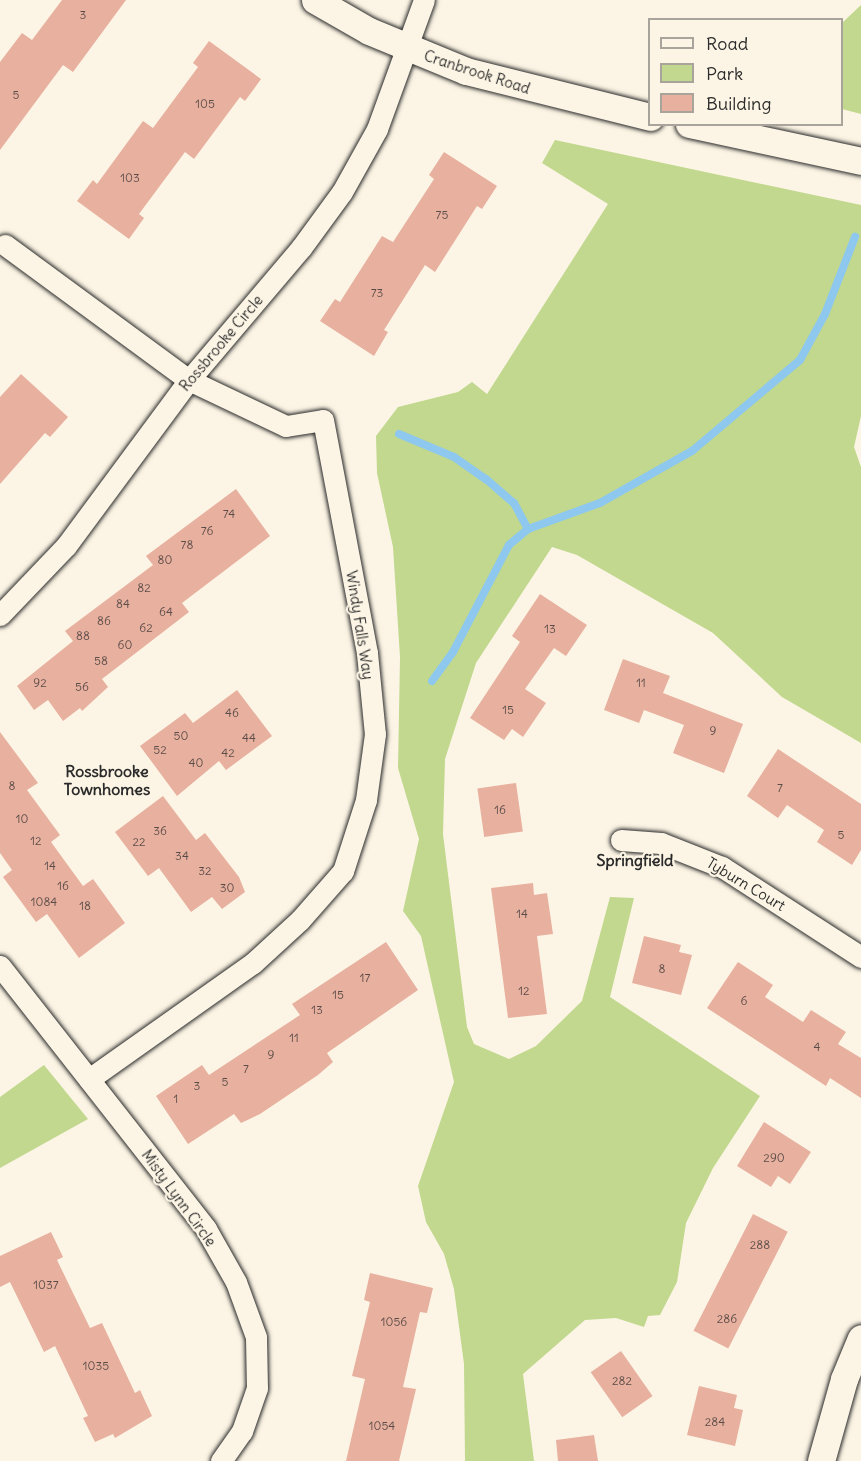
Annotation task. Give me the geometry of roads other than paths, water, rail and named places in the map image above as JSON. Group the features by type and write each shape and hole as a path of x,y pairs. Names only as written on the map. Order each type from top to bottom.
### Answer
{"street":[{"name":"Cranbrook Road","path":"315,0 408,49 522,88 648,117"},
{"name":"Rossbrooke Circle","path":"0,615 66,546 189,380 301,248 342,192 377,129 424,0"},
{"path":"697,126 861,161"},
{"name":"Windy Falls Way","path":"5,245 189,380 286,426 323,420 367,653 375,734 366,800 342,871 300,920 253,963 89,1078"},
{"name":"Tyburn Court","path":"621,840 661,843 722,867 861,957"},
{"name":"Misty Lynn Circle","path":"0,966 206,1229 236,1282 256,1337 257,1388 242,1431 221,1461"},
{"path":"821,1461 844,1379 861,1338"}],"waterway":[{"path":"432,681 453,652 509,545 528,529 600,503 692,451 800,360 825,314 855,237"},
{"path":"399,434 454,457 486,479 514,503 528,529"}],"district":[{"name":"Rossbrooke Townhomes","path":"107,780"},
{"name":"Springfield","path":"635,860"}]}
